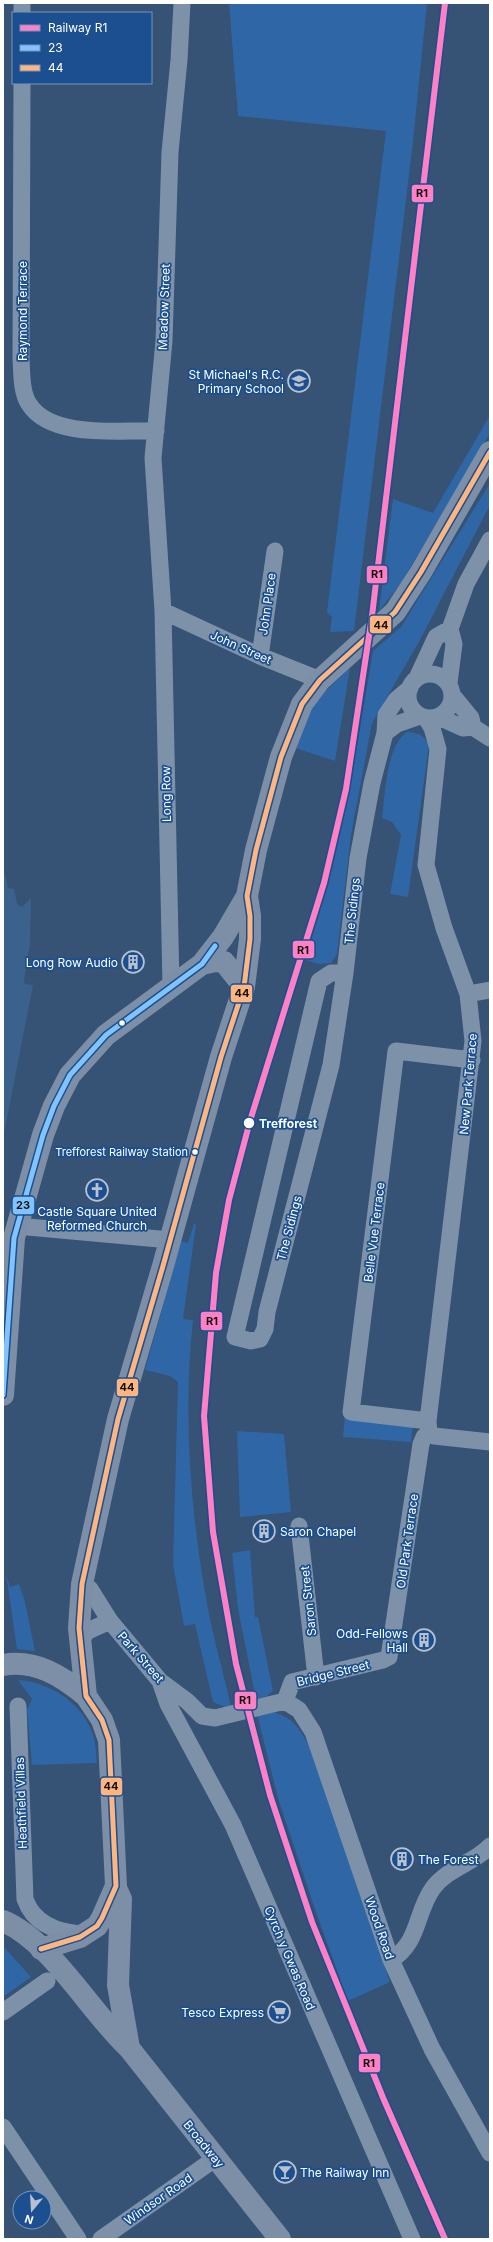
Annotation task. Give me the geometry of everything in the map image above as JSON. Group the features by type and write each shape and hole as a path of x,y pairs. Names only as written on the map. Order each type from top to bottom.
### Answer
{"main road":[{"path":"202,964 223,937 247,896 256,850 281,757 302,704 320,680 395,612 421,572 490,452"},
{"path":"86,1696 80,1639 82,1584 118,1419 221,1057 244,987 250,939 250,916 247,896"},
{"path":"3,1395 14,1238 43,1135 54,1106 70,1075 106,1035 170,981 202,964 215,961 224,962 244,987"},
{"path":"3,1665 27,1665 45,1669 62,1677 86,1696 102,1720 109,1740 116,1886 121,1899 118,1985 129,2048"},
{"path":"41,1949 66,1943 86,1934 97,1926 116,1886"},
{"name":"Broadway","path":"6,1922 41,1949 129,2048 280,2239"}],"street":[{"name":"Meadow Street","path":"162,611 153,458 164,341 170,152 179,60 182,3"},
{"name":"Raymond Terrace","path":"22,84 21,359 24,393 28,403 37,413 48,420 67,426 99,433 120,430 156,431"},
{"path":"385,733 396,724 428,717 450,707 454,644 450,629 466,584 490,540"},
{"name":"John Place","path":"260,656 275,551"},
{"name":"John Street","path":"162,611 260,656 320,680"},
{"name":"Long Row","path":"162,611 170,981"},
{"path":"450,629 436,637 408,694 411,707 428,717 463,728 473,727 490,738"},
{"path":"413,683 434,674 451,690 471,718 473,727"},
{"name":"The Sidings","path":"346,973 331,973 319,981 235,1337 251,1341 260,1338 265,1329 267,1312 332,1065 346,973 358,858 372,783 385,733 386,715 396,700 413,683"},
{"name":"New Park Terrace","path":"428,717 438,749 426,865 439,914 468,994 472,1018 472,1060 428,1427"},
{"path":"468,994 490,990"},
{"name":"Belle Vue Terrace","path":"428,1427 351,1412 396,1051 472,1060"},
{"path":"17,1226 170,1240"},
{"path":"428,1427 434,1436 490,1442"},
{"name":"Old Park Terrace","path":"391,1653 421,1444 428,1427"},
{"name":"Saron Street","path":"299,1526 316,1677"},
{"name":"Park Street","path":"82,1584 90,1589 110,1621 160,1681 187,1701 202,1716 215,1718 284,1701"},
{"name":"Park Street","path":"80,1639 88,1631 110,1621"},
{"name":"Bridge Street","path":"284,1701 292,1682 384,1660 391,1653"},
{"name":"Cyrch y Gwas Road","path":"160,1681 168,1704 233,1825 412,2239"},
{"name":"Wood Road","path":"284,1701 299,1710 314,1732 391,1960 432,2049 490,2154"},
{"name":"Heathfield Villas","path":"18,1706 25,1899 30,1912 50,1927 75,1934 86,1934"},
{"path":"391,1960 408,1946 423,1908 434,1887 451,1872 490,1846"},
{"path":"6,1922 25,1899"},
{"path":"3,2012 47,1981"},
{"path":"3,2127 78,2239"},
{"name":"Windsor Road","path":"101,2239 216,2158"}],"shaded area":[{"path":"229,3 427,3 413,142 354,631 330,632 332,617 327,612 386,131 238,116"},
{"path":"490,415 490,433 401,583 379,611 393,499 433,513"},
{"path":"490,483 490,505 420,640 372,723 351,835 337,954 331,963 319,964 305,960 329,882 349,795 373,651 401,627"},
{"path":"350,668 335,761 295,748 306,716 317,699"},
{"path":"407,732 420,735 429,745 408,897 390,894 401,835 392,822 382,818 391,759 400,739"},
{"path":"3,874 5,874 8,888 14,889 17,904 22,907 31,898 30,944 24,980 25,984 33,985 3,1139"},
{"path":"194,1224 196,1225 183,1319 193,1320 189,1390 192,1497 207,1603 231,1706 225,1707 213,1702 195,1624 184,1626 173,1564 178,1382 170,1376 145,1370 181,1241 188,1243"},
{"path":"345,1415 413,1425 411,1442 343,1437"},
{"path":"237,1431 284,1434 291,1512 240,1517"},
{"path":"250,1550 255,1617 258,1617 273,1691 267,1696 256,1699 238,1609 232,1553"},
{"path":"6,1574 10,1587 19,1584 25,1602 35,1651 17,1649"},
{"path":"18,1680 52,1689 72,1703 87,1721 92,1732 96,1748 97,1763 32,1765 27,1710 32,1699"},
{"path":"273,1712 291,1720 309,1746 390,1982 348,2001 316,1912 278,1798 257,1714"},
{"path":"3,1946 31,1977 3,1997"}],"rail line":[{"name":"R1","path":"445,3 372,616 346,789 324,883 250,1121 229,1200 216,1273 204,1416 213,1532 236,1664 270,1795 312,1922 384,2100 445,2239"}],"transit line":[{"name":"44","path":"41,1949 80,1937 97,1926 116,1886 109,1740 102,1720 86,1696 79,1628 82,1584 118,1419 163,1266 221,1057 244,987 250,939 250,916 247,896 256,850 281,757 302,704 320,680 395,612 421,572 490,452"},
{"name":"23","path":"3,1395 14,1238 43,1135 54,1106 70,1075 106,1035 202,964 215,946"}],"place":[{"name":"St Michael's R.C. Primary School","path":"299,381"},
{"name":"Long Row Audio","path":"133,962"},
{"name":"Trefforest","path":"249,1123"},
{"name":"Trefforest Railway Station","path":"195,1152"},
{"name":"Castle Square United Reformed Church","path":"97,1190"},
{"name":"Saron Chapel","path":"264,1531"},
{"name":"Odd-Fellows Hall","path":"424,1640"},
{"name":"The Forest","path":"402,1859"},
{"name":"Tesco Express","path":"279,2012"},
{"name":"The Railway Inn","path":"285,2172"}]}
